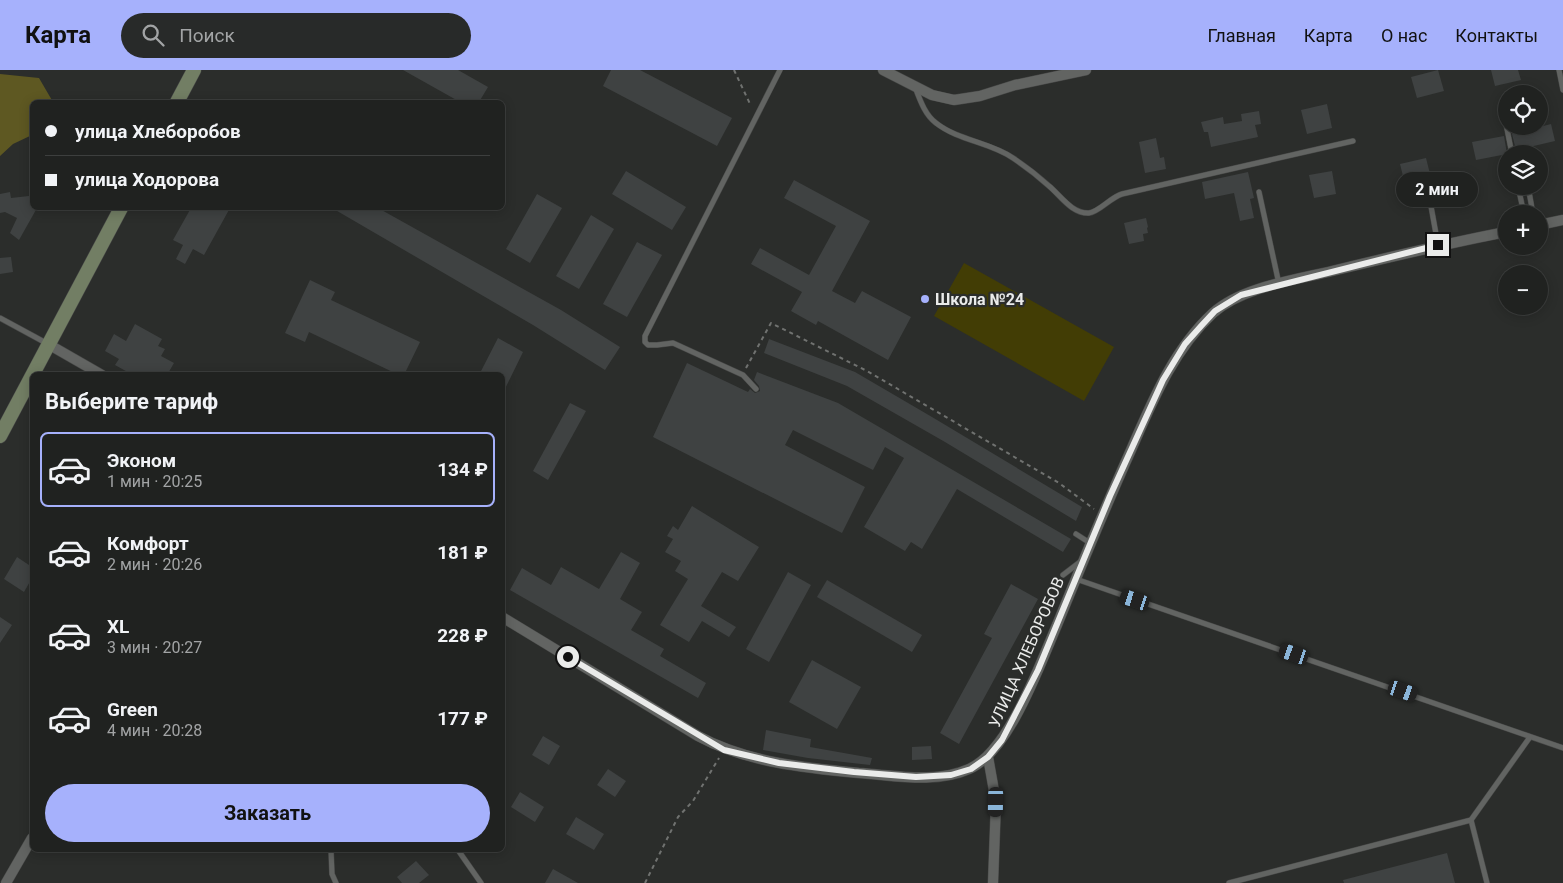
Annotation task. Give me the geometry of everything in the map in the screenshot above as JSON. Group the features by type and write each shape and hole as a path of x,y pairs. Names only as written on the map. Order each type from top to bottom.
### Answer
{"main road":[{"path":"178,100 194,70"},
{"path":"33,372 120,210"},
{"path":"0,436 30,378"}],"street":[{"path":"883,70 932,95 954,100 980,96 1015,85 1086,70"},
{"path":"1548,223 1563,220"},
{"name":"УЛИЦА ХЛЕБОРОБОВ","path":"505,619 724,750 779,763 916,777 951,775 971,769 988,757 1002,740 1038,670 1102,515 1163,380 1185,344 1215,311 1241,295 1279,284 1438,245 1498,234"},
{"path":"48,344 97,372"},
{"path":"988,757 996,802 993,883"},
{"path":"6,883 30,841"}],"lane":[{"path":"756,390 743,375 673,343 657,345 645,342 645,336 780,70"},
{"path":"1559,70 1563,90"},
{"path":"915,87 922,105 935,123 957,135 1011,156 1050,186 1065,202 1077,210 1090,213 1113,196 1353,141"},
{"path":"1427,184 1438,245"},
{"path":"1259,192 1279,284"},
{"path":"0,318 48,344"},
{"path":"1076,534 1090,543"},
{"path":"1063,575 1084,559"},
{"path":"1076,579 1563,748"},
{"path":"1230,883 1471,820 1530,737"},
{"path":"1471,820 1487,883"},
{"path":"331,852 332,874 336,883"},
{"path":"459,852 481,883"}],"path":[{"path":"734,70 756,118"},
{"path":"743,375 771,323 867,372 1059,484 1102,515"},
{"path":"645,883 678,817 693,801 724,750"}],"shaded area":[{"path":"0,74 39,78 52,100 30,100 30,136 13,144 0,156"},
{"path":"964,263 1114,347 1084,401 934,316"}],"building":[{"path":"403,70 458,70 488,87 480,100 456,100"},
{"path":"611,70 640,70 732,118 717,146 603,86"},
{"path":"1438,70 1444,91 1417,98 1411,77"},
{"path":"1491,70 1518,70 1521,80 1495,86"},
{"path":"1327,104 1332,128 1307,134 1301,110"},
{"path":"1259,111 1261,124 1255,125 1258,137 1211,147 1208,132 1204,132 1201,122 1223,117 1224,124 1242,121 1241,114"},
{"path":"1551,124 1555,141 1538,145 1515,145 1512,135 1548,135 1548,125"},
{"path":"1504,136 1506,145 1498,145 1498,156 1476,160 1472,142"},
{"path":"1156,138 1160,158 1164,157 1166,169 1145,173 1139,142"},
{"path":"1426,158 1431,178 1405,184 1400,164"},
{"path":"626,171 686,207 672,230 612,194"},
{"path":"1332,171 1336,194 1314,198 1309,175"},
{"path":"1248,172 1254,198 1250,199 1254,218 1240,221 1234,193 1205,199 1202,182"},
{"path":"794,180 870,221 832,291 855,303 862,291 911,317 888,360 818,321 816,325 791,311 802,292 751,264 760,248 809,275 836,226 784,198"},
{"path":"10,192 11,198 29,196 30,210 36,210 19,240 10,233 17,218 5,212 0,213 0,194"},
{"path":"537,194 562,208 530,263 506,249"},
{"path":"190,210 229,210 204,255 193,249 185,264 176,259 183,245 173,240"},
{"path":"335,210 382,210 561,310 620,347 605,370 533,325"},
{"path":"591,215 614,229 579,289 556,276"},
{"path":"1146,218 1148,233 1143,234 1144,241 1129,244 1124,223"},
{"path":"637,242 662,255 627,317 603,304"},
{"path":"11,257 13,272 0,274 0,258"},
{"path":"310,280 335,292 331,300 420,342 405,372 393,372 309,332 305,342 285,333"},
{"path":"135,324 162,339 158,346 165,349 161,356 174,363 169,372 128,372 115,365 119,359 105,351 114,334 126,341"},
{"path":"498,338 523,352 505,389 505,372 481,372"},
{"path":"769,339 855,372 932,417 1082,507 1076,521 945,442 847,386 764,353"},
{"path":"687,363 748,392 750,389 755,393 760,391 759,386 754,380 757,372 838,403 1071,539 1063,552 957,489 922,549 911,542 905,551 864,527 904,458 885,447 873,470 793,430 785,445 865,487 842,533 653,437"},
{"path":"570,403 586,411 548,480 533,471"},
{"path":"692,506 759,547 738,581 722,572 701,606 736,627 729,637 702,621 689,642 660,625 688,579 675,571 681,561 665,552 673,539 667,536 673,526 678,530"},
{"path":"621,552 640,563 620,599 642,612 631,630 664,649 660,656 706,683 698,698 510,590 522,568 551,585 561,567 599,589"},
{"path":"17,557 30,566 30,582 24,592 4,579"},
{"path":"788,572 811,585 769,662 746,649"},
{"path":"827,580 922,635 912,652 817,597"},
{"path":"1011,584 1038,599 959,744 940,733 992,638 984,634"},
{"path":"0,617 12,625 0,643"},
{"path":"812,660 861,687 837,729 789,702"},
{"path":"766,730 811,739 810,747 872,758 870,765 808,758 763,750"},
{"path":"543,736 560,746 549,765 532,755"},
{"path":"931,746 932,759 912,760 912,747"},
{"path":"608,769 626,781 615,797 597,785"},
{"path":"520,792 544,807 535,822 511,807"},
{"path":"576,817 604,834 594,850 566,834"},
{"path":"1447,853 1455,883 1344,883 1343,880"},
{"path":"416,861 429,875 419,883 402,883 397,877"},
{"path":"553,869 578,883 545,883"}],"place":[{"name":"Школа №24","path":"925,299"}],"route":[{"path":"568,657 724,750 779,763 916,777 951,775 971,769 988,757 1002,740 1014,719 1038,670 1137,436 1163,380 1185,344 1215,311 1241,295 1438,245"}]}
